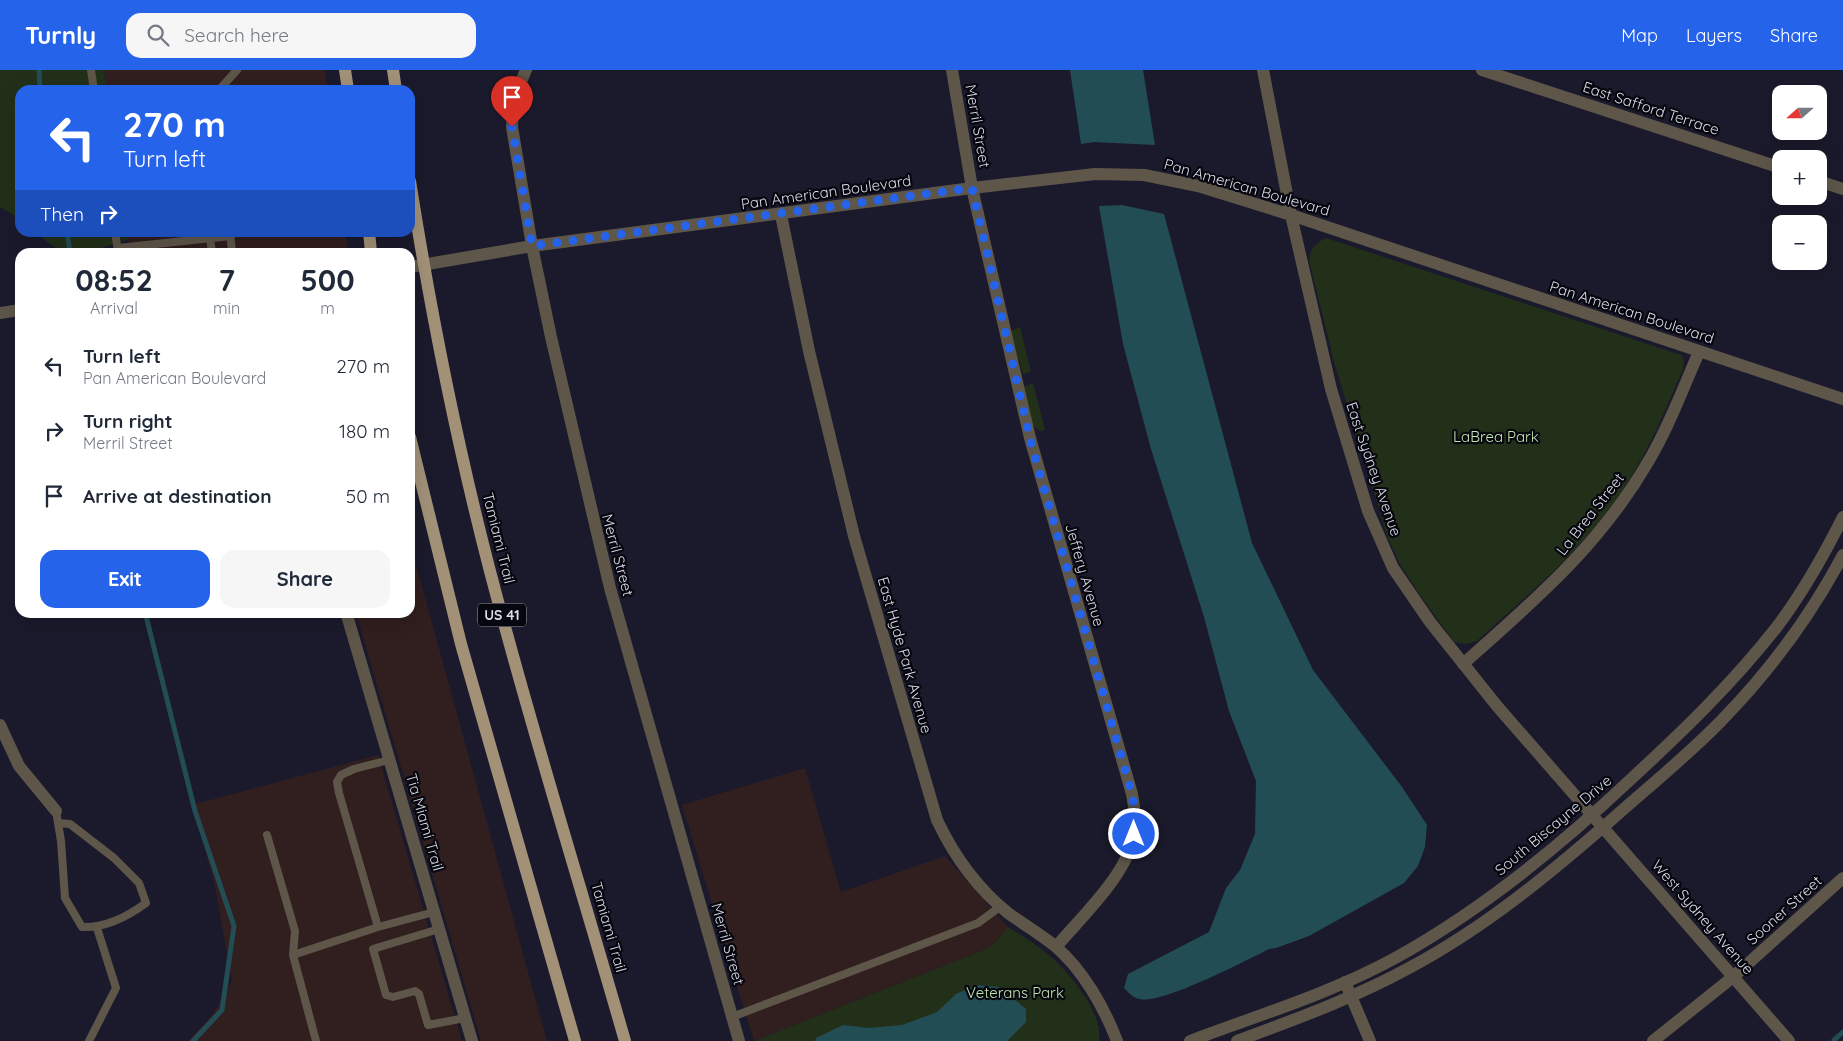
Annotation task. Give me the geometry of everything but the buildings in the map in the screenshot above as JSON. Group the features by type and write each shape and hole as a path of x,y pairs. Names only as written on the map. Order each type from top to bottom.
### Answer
{"main road":[{"path":"345,70 347,85"},
{"path":"393,70 395,85"},
{"name":"Tamiami Trail","path":"415,213 423,265 450,400 506,633 625,1041"},
{"name":"US 41","path":"415,457 463,653 574,1041"}],"street":[{"name":"Merril Street","path":"526,70 514,98 512,127 532,246 588,500 610,588 739,1041"},
{"name":"Merril Street","path":"952,70 972,188"},
{"path":"1263,70 1291,215"},
{"name":"East Safford Terrace","path":"1482,70 1772,165"},
{"name":"Pan American Boulevard","path":"415,266 532,246 781,215 972,188 1095,174 1144,175 1198,186 1291,215 1843,399"},
{"path":"1827,183 1843,188"},
{"name":"Jeffery Avenue","path":"972,188 1031,443 1132,794 1135,814 1133,840 1129,853 1120,869 1056,947"},
{"name":"East Hyde Park Avenue","path":"781,215 812,360 852,527 930,801 953,851 976,882 1001,906 1056,947 1093,993 1117,1041"},
{"name":"East Sydney Avenue","path":"1291,215 1331,389 1368,511 1393,568 1430,622 1463,664 1592,816"},
{"path":"0,313 15,311"},
{"name":"La Brea Street","path":"1463,664 1567,570 1612,517 1660,441 1699,352"},
{"name":"South Biscayne Drive","path":"1190,1041 1345,982 1397,957 1476,909 1592,816 1702,712 1748,662 1778,626 1792,605 1843,517"},
{"path":"1237,1041 1351,998 1411,967 1491,918 1526,892 1694,746 1746,695 1801,624 1843,556"},
{"name":"Tia Miami Trail","path":"348,618 472,1041"},
{"path":"0,726 19,766 57,817"},
{"name":"West Sydney Avenue","path":"1592,816 1788,1041"},
{"name":"Sooner Street","path":"1653,1041 1733,977 1843,878"},
{"path":"1345,982 1370,1041"}],"lane":[{"path":"91,70 93,85"},
{"path":"224,85 237,70"},
{"path":"131,248 202,237"},
{"path":"382,926 339,793 338,782 341,775 354,769 390,760"},
{"path":"57,817 70,824 114,858 139,883 146,902 135,911 97,928 82,927 65,898 57,817"},
{"path":"267,835 295,931 292,955 316,1041"},
{"path":"732,1017 978,923 1001,906"},
{"path":"292,955 382,926 434,912"},
{"path":"89,1041 116,988 97,928"},
{"path":"439,929 372,949 386,996 393,997 415,991 419,994 428,1024 465,1018"}],"shaded area":[{"path":"104,70 325,70 326,85 106,85"},
{"path":"1070,70 1143,70 1155,145 1094,142 1081,144"},
{"path":"1122,205 1164,214 1252,543 1313,670 1402,787 1427,825 1425,847 1418,866 1404,883 1309,936 1269,949 1184,989 1151,999 1135,998 1124,988 1128,974 1209,932 1226,888 1240,870 1255,834 1256,781 1229,711 1204,617 1151,449 1123,344 1099,206"},
{"path":"128,237 346,237 347,248 130,248"},
{"path":"415,561 547,1041 481,1041 357,618 415,618"},
{"path":"378,755 462,1041 188,1041 213,1014 232,981 214,881 192,805"},
{"path":"805,768 841,892 945,856 1008,927 991,947 754,1041 682,805"},
{"path":"977,985 999,987 1026,1009 1026,1022 1007,1041 815,1041 816,1038 843,1025 869,1028 902,1025 937,1012 956,994"}],"green space":[{"path":"0,70 104,70 106,85 15,85 15,216 0,207"},
{"path":"41,237 129,237 129,239 101,248 56,248"},
{"name":"LaBrea Park","path":"1326,238 1681,355 1684,361 1683,369 1668,405 1651,440 1633,475 1611,507 1564,560 1477,641 1466,644 1454,642 1401,566 1388,538 1334,362 1310,264 1311,251"},
{"path":"1020,327 1031,372 1023,374 1010,331"},
{"path":"1033,383 1045,430 1040,431 1033,426 1024,387"},
{"name":"Veterans Park","path":"1008,927 1044,951 1072,979 1090,1004 1096,1017 1099,1041 754,1041 991,947"}],"waterway":[{"path":"39,70 40,85"},
{"path":"68,237 69,248"},
{"path":"147,618 195,811 234,926 222,1010 193,1041"},
{"path":"1834,1040 1843,1032"}],"route":[{"path":"512,127 532,246 781,215 972,188 1031,443 1060,550 1132,794 1136,825 1134,834"}]}
